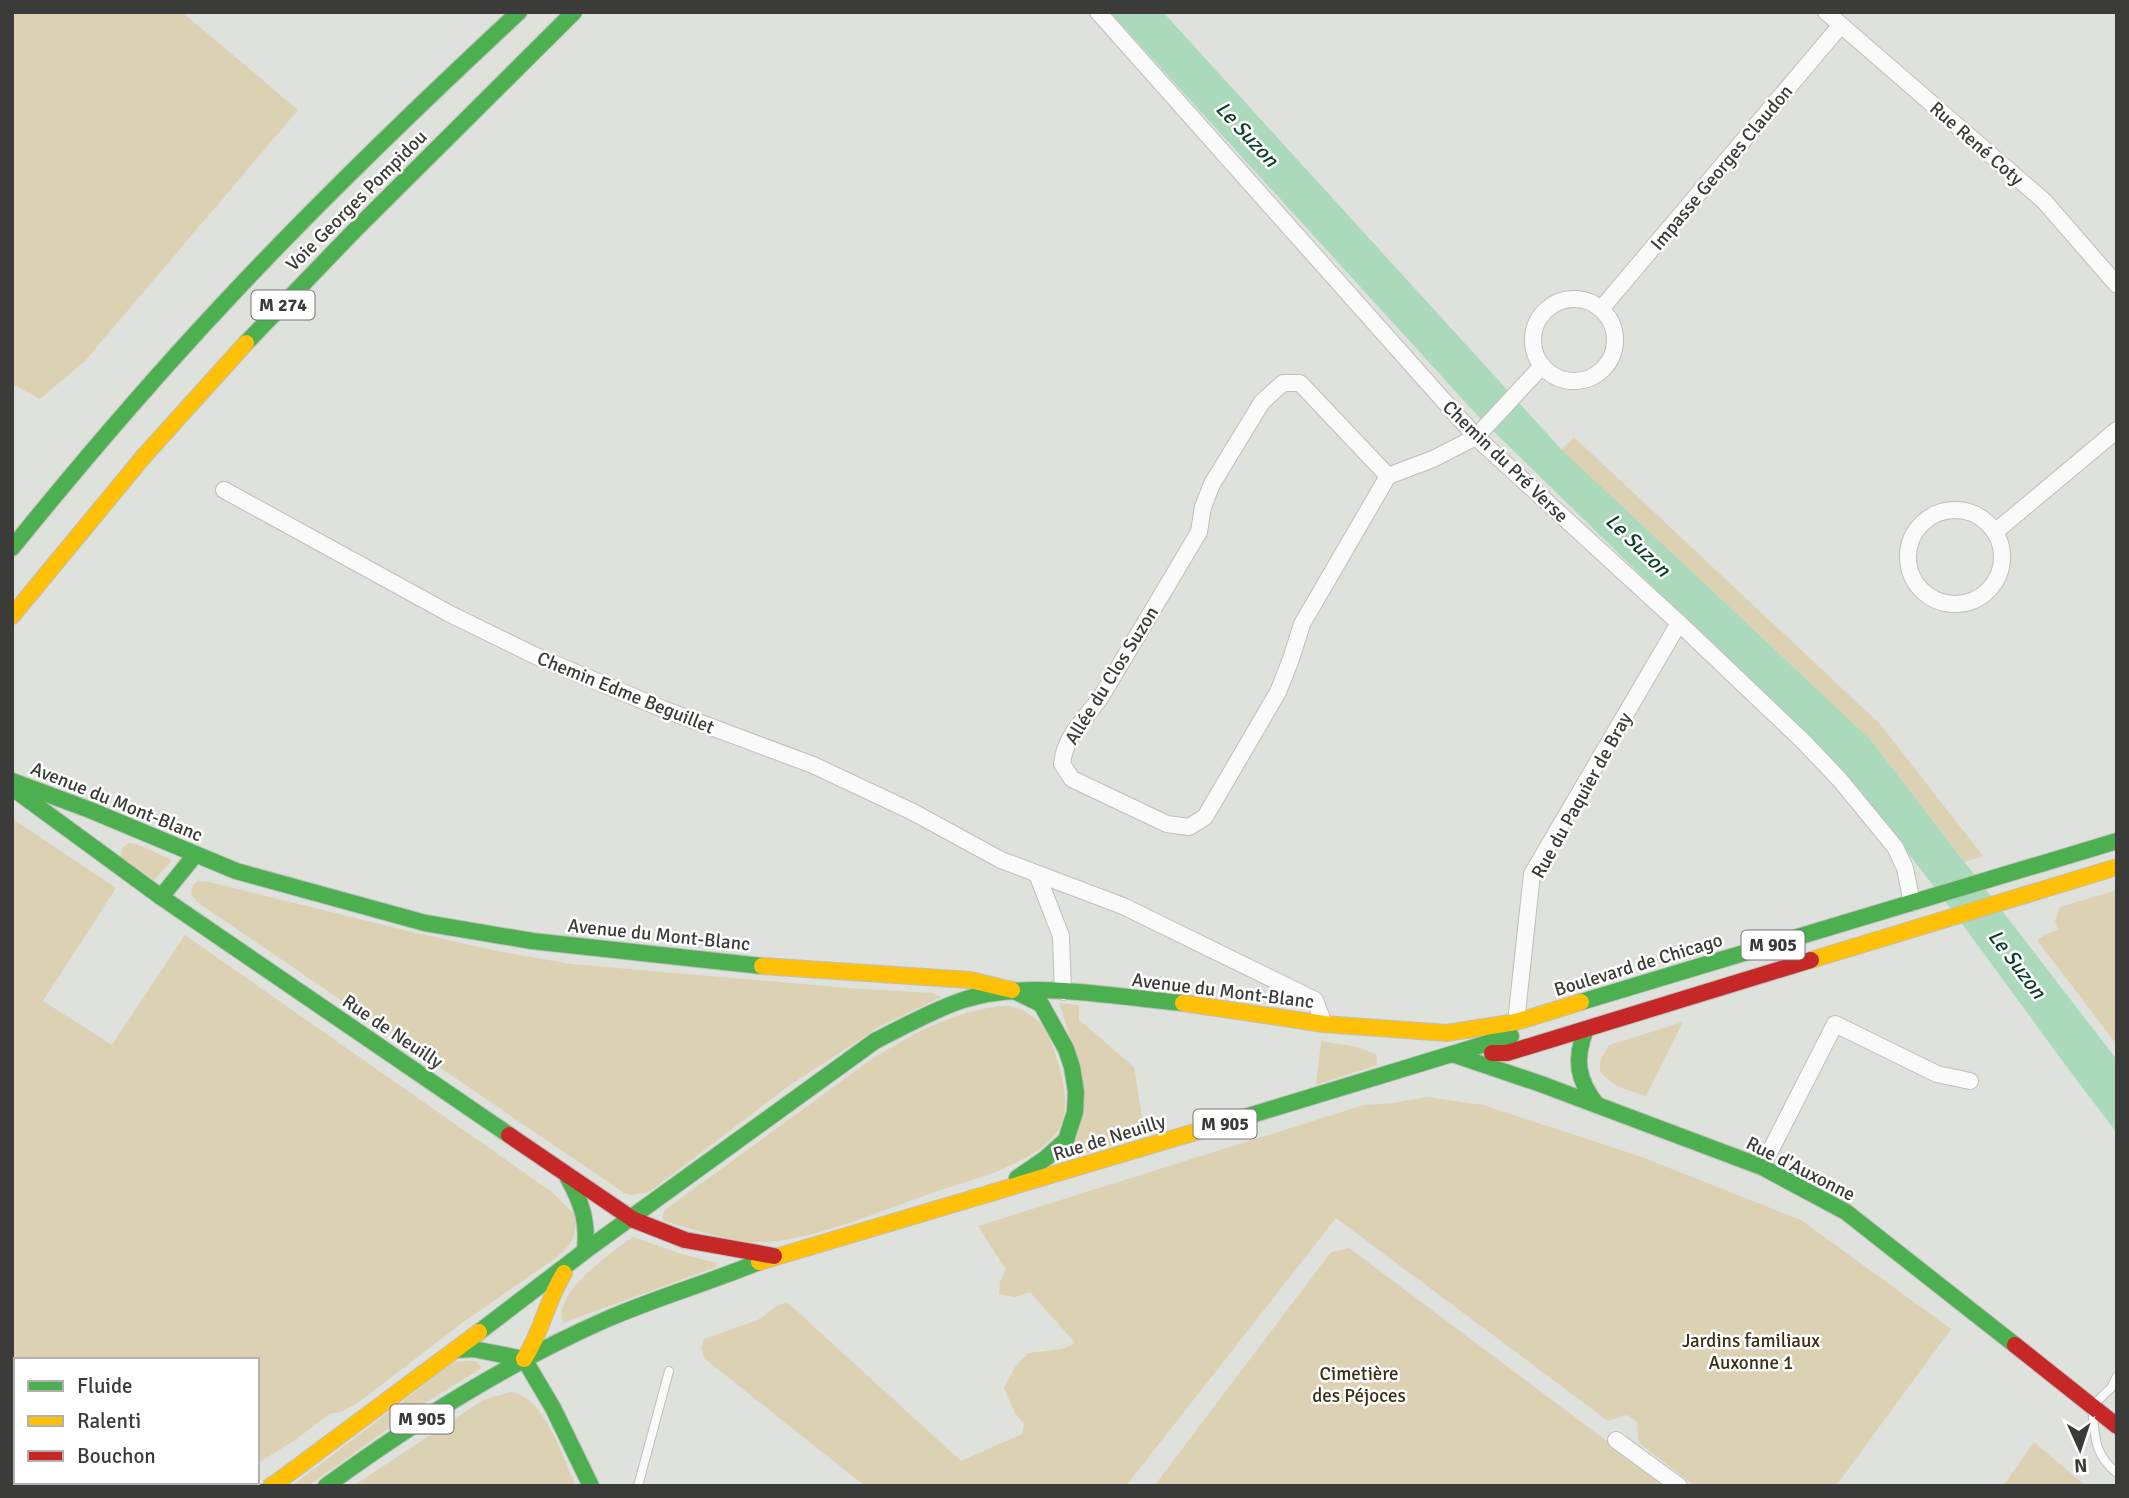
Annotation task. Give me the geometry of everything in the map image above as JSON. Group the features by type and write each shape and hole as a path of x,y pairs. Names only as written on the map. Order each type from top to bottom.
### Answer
{"main road":[{"name":"Voie Georges Pompidou","path":"12,548 77,468 193,336 348,176 519,12"},
{"name":"Voie Georges Pompidou","path":"12,616 107,498 201,393 353,230 575,12"},
{"name":"Avenue du Mont-Blanc","path":"12,782 90,810 236,871 425,923 532,941 631,953 816,971 970,980 1012,990 1190,1004 1324,1024"},
{"name":"Rue de Neuilly","path":"12,789 161,897 634,1220 661,1233 705,1247 774,1256"},
{"name":"Boulevard de Chicago","path":"1324,1024 1447,1033 1516,1023 2117,841"},
{"path":"161,897 195,855"},
{"path":"1455,1055 1507,1053 2117,867"},
{"path":"995,1193 1045,1158 1066,1139 1075,1112 1076,1092 1072,1067 1056,1030 1041,1004 1012,990"},
{"name":"M 905","path":"272,1485 456,1350 585,1250 634,1220 875,1041 963,1000 1012,990"},
{"path":"1455,1055 1584,1014 1613,993"},
{"name":"M 905","path":"1324,1024 1455,1055"},
{"path":"1586,1029 1580,1042 1578,1074 1586,1092 1597,1105"},
{"name":"Rue de Neuilly","path":"326,1486 421,1420 524,1359 587,1328 774,1256 995,1193 1455,1055"},
{"name":"Rue d'Auxonne","path":"1455,1055 1762,1167 1846,1212 2117,1426"},
{"path":"565,1172 585,1208 588,1226 585,1250"},
{"path":"524,1359 537,1339 552,1292 569,1265"},
{"path":"456,1350 473,1349 524,1359 553,1408 590,1486"}],"street":[{"name":"Chemin du Pré Verse","path":"1098,12 1476,437 1679,623 1840,780 1895,847 1905,867 1912,903"},
{"name":"Rue René Coty","path":"1826,12 2043,201 2117,285"},
{"name":"Impasse Georges Claudon","path":"1601,309 1841,25"},
{"path":"1576,299 1590,302 1601,309 1614,332 1610,359 1602,369 1591,377 1565,380 1542,366 1535,355 1532,341 1534,328 1550,306 1563,300 1576,299"},
{"path":"1388,476 1476,437 1542,366"},
{"name":"Allée du Clos Suzon","path":"1283,383 1300,383 1388,476 1302,624 1292,659 1278,692 1205,817 1189,827 1167,824 1072,779 1062,764 1064,748 1102,695 1199,532 1203,507 1212,484 1262,402 1283,383"},
{"path":"1995,532 2117,430"},
{"name":"Chemin Edme Beguillet","path":"224,490 428,602 538,657 663,709 813,765 913,812 1001,860 1123,906 1315,1000 1324,1024"},
{"path":"1957,510 1972,513 1985,521 1995,532 2001,546 2002,562 1998,577 1989,591 1975,600 1960,604 1944,603 1918,586 1908,558 1914,536 1928,519 1957,510"},
{"name":"Rue du Paquier de Bray","path":"1516,1023 1532,874 1679,623"},
{"path":"1037,874 1061,936 1063,992"},
{"path":"1762,1167 1835,1024 1937,1074 1970,1081"},
{"path":"1616,1440 1679,1486"}],"lane":[{"path":"638,1486 669,1371"},
{"path":"2117,1376 2111,1388 2092,1406 2096,1447 2105,1464 2117,1474"}],"green space":[{"path":"12,12 182,12 298,110 85,361 40,399 12,384"},
{"path":"1574,437 1880,724 1983,856 1965,862 1870,739 1561,450"},
{"path":"12,818 116,888 43,1001 112,1045 185,935 552,1192 576,1216 574,1235 557,1257 462,1323 359,1402 341,1412 329,1414 259,1463 259,1358 14,1358 14,1484 226,1484 12,1486"},
{"path":"129,843 172,860 154,880 121,857 122,848"},
{"path":"198,881 412,932 571,964 933,993 941,997 879,1027 790,1085 649,1192 632,1195 624,1193 197,902 191,894 193,885"},
{"path":"2117,890 2117,1045 2037,940 2058,930 2055,921 2060,907"},
{"path":"1059,1003 1079,1005 1079,1020 1134,1067 1145,1135 1059,1161 1080,1067"},
{"path":"1006,1006 1028,1013 1045,1029 1064,1085 1065,1107 1060,1127 1046,1144 1034,1153 986,1176 809,1235 767,1242 741,1241 664,1221 662,1217 665,1210 869,1061 917,1033 951,1018"},
{"path":"1683,1022 1646,1096 1615,1084 1600,1071 1600,1061 1609,1045"},
{"path":"1321,1041 1357,1047 1376,1054 1377,1065 1316,1085"},
{"name":"Jardins familiaux Auxonne 1","path":"1427,1097 1483,1105 1639,1156 1801,1220 1951,1329 1836,1486 1695,1486 1639,1443 1637,1422 1627,1415 1608,1421 1336,1218 1126,1486 865,1486 705,1359 701,1349 704,1339 758,1320 787,1302 961,1461 1022,1434 1024,1424 1015,1413 1004,1388 1015,1367 1028,1353 1063,1349 1075,1343 1030,1292 1015,1297 999,1294 1000,1282 1006,1270 978,1226 1364,1105"},
{"path":"633,1237 681,1254 718,1263 716,1267 563,1323 562,1312 566,1299 575,1287 586,1274"},
{"name":"Cimetière des Péjoces","path":"1349,1248 1667,1486 1154,1486 1331,1252"},
{"path":"476,1361 482,1368 420,1406 308,1486 292,1486 454,1362"},
{"path":"510,1392 533,1404 542,1416 576,1486 353,1486 483,1400"},
{"path":"2034,1442 2086,1486 2003,1486"}],"water":[{"name":"Le Suzon","path":"1110,12 1163,12 1561,449 1870,739 2117,1060 2117,1133 1904,848 1828,758 1477,415"}],"traffic: fast":[{"path":"12,548 142,393 260,265 369,155 519,12"},
{"path":"246,343 355,230 574,12"},
{"path":"12,781 90,810 236,871 425,923 532,941 762,966"},
{"path":"15,790 161,897 509,1135"},
{"path":"1581,1002 2117,841"},
{"path":"161,897 195,855"},
{"path":"479,1332 589,1248 875,1041 929,1014 963,1000 1015,991 1072,991 1183,1003"},
{"path":"1016,992 1041,1004 1066,1049 1076,1092 1075,1112 1066,1140 1017,1178"},
{"path":"1586,1029 1580,1050 1580,1069 1585,1087 1597,1105"},
{"path":"1212,1127 1511,1036"},
{"path":"1455,1055 1541,1084 1762,1167 1846,1212 2015,1345"},
{"path":"568,1178 583,1213 585,1250"},
{"path":"326,1486 461,1396 568,1337 624,1312 759,1262"},
{"path":"456,1350 473,1349 524,1359 553,1408 591,1486"}],"traffic: slow":[{"path":"12,616 144,456 246,343"},
{"path":"1811,960 2117,867"},
{"path":"762,966 970,980 1012,990"},
{"path":"1183,1003 1324,1024 1447,1033 1516,1022 1581,1002"},
{"path":"759,1262 1212,1127"},
{"path":"524,1359 564,1273"},
{"path":"272,1486 479,1332"}],"traffic: jam":[{"path":"1492,1053 1507,1053 1811,960"},
{"path":"509,1135 634,1220"},
{"path":"634,1220 685,1240 774,1256"},
{"path":"2015,1345 2117,1426"}]}
